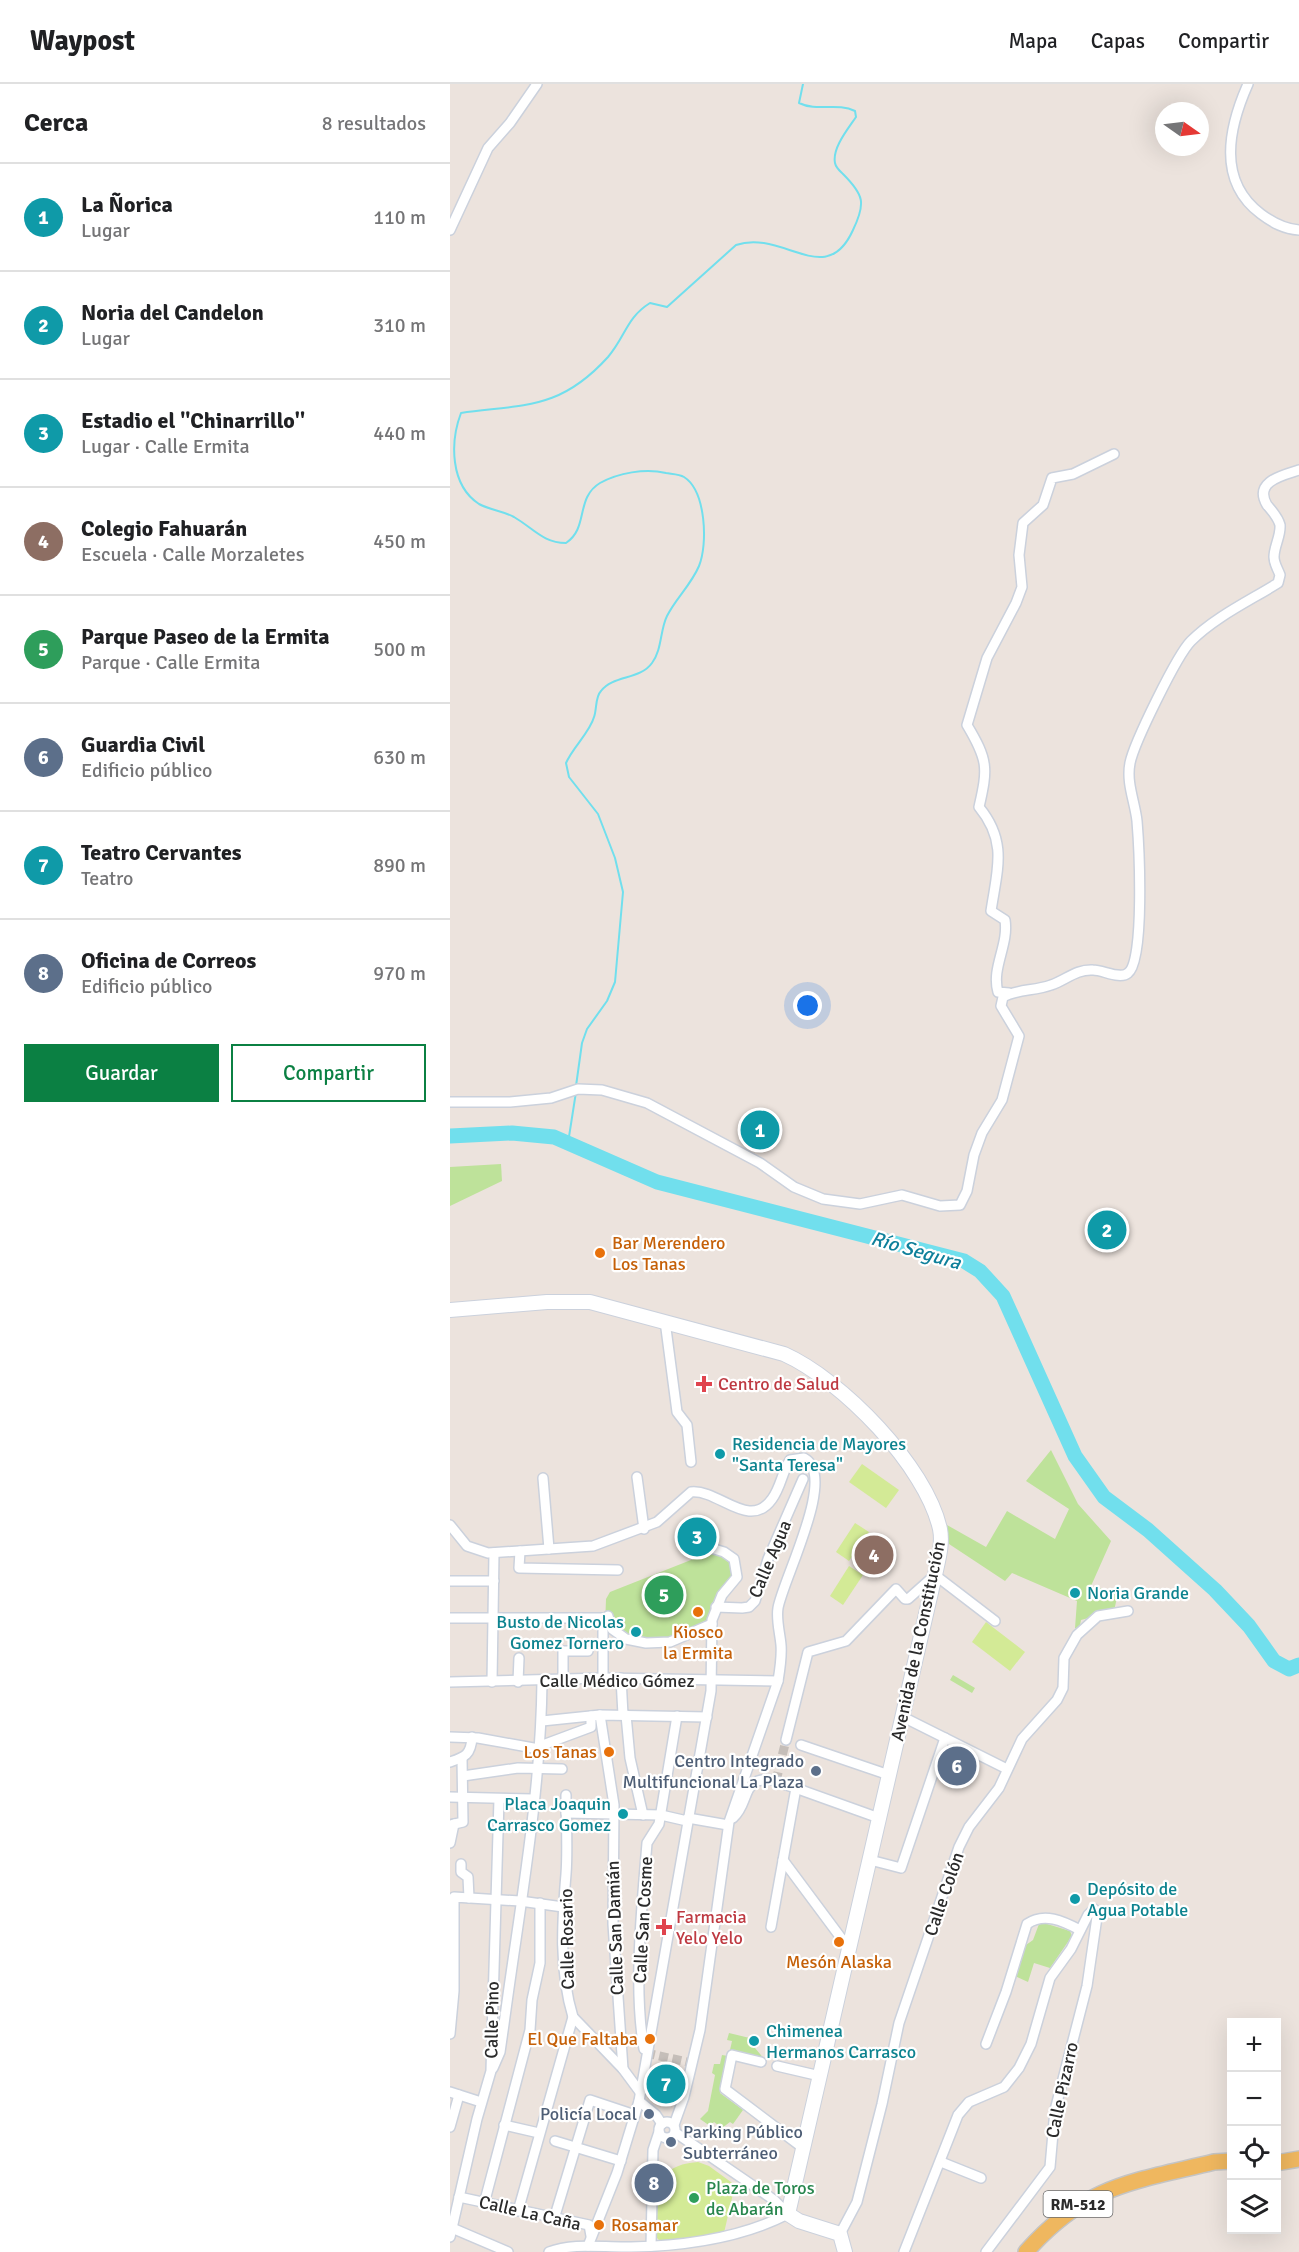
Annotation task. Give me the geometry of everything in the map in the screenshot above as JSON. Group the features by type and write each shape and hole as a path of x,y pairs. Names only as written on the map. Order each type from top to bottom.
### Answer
{"main road":[{"path":"1281,2162 1299,2159"},
{"name":"RM-512","path":"1026,2252 1050,2225 1076,2206 1105,2190 1214,2162 1227,2161"}],"street":[{"path":"450,230 488,148 510,123 537,84"},
{"path":"1248,84 1242,98 1231,147 1234,183 1251,207 1270,221 1286,228 1299,230"},
{"path":"1114,454 1073,474 1052,478 1043,505 1023,523 1019,555 1022,587 987,658 967,725 981,748 987,772 979,807 993,824 999,850 991,911 1005,920 1007,933 995,982 998,992 1009,993 1051,985 1075,973 1093,970 1123,976 1129,973 1135,964 1139,922 1138,850 1137,819 1130,790 1130,764 1150,716 1190,643 1278,583 1280,575 1274,561 1280,532 1279,521 1265,501 1264,494 1270,480 1276,476 1299,470"},
{"path":"450,1102 510,1102 551,1098 578,1089 602,1090 647,1103 760,1163 794,1187 823,1199 860,1204 902,1195 940,1206 953,1207 960,1205 967,1191 974,1155 982,1133 1002,1100 1016,1049 1019,1036 1001,1006 1003,997 1009,993"},
{"name":"Avenida de la Constitución","path":"450,1310 547,1302 590,1302 784,1354 814,1369 835,1386 901,1455 925,1489 941,1532 935,1575 788,2214"},
{"path":"665,1321 677,1412 687,1425 691,1462"},
{"path":"450,1525 466,1546 477,1551 494,1553 592,1546 613,1536 657,1522 691,1492 699,1491 744,1511 758,1510 767,1506 774,1497 790,1460 799,1458 812,1465 815,1472 814,1499 777,1611 781,1657 778,1681 729,1824 700,2030 675,2129 667,2139 656,2115 639,2097 623,2069 573,2017 518,2211"},
{"path":"636,1477 644,1528"},
{"path":"543,1479 549,1549"},
{"name":"Calle Agua","path":"716,1607 749,1607 755,1601 768,1559 803,1479"},
{"path":"589,2242 621,2161 639,2097 707,1716 711,1681 712,1624 716,1607 734,1584 738,1570 734,1559 724,1552 698,1544"},
{"path":"520,1551 519,1568 618,1570"},
{"path":"492,1683 494,1553"},
{"path":"786,1740 808,1652 846,1641 893,1592 900,1591 905,1599 908,1599 935,1575 995,1621"},
{"path":"450,1581 494,1581"},
{"name":"Calle Colón","path":"840,2234 857,2202 882,2104 899,2022 917,1975 951,1866 969,1827 999,1788 1022,1739 1058,1700 1063,1688 1064,1658 1077,1635 1098,1616 1109,1612 1128,1611"},
{"path":"606,1617 612,1629 626,1639 670,1642 712,1624"},
{"path":"450,1618 606,1617"},
{"path":"603,1678 606,1617"},
{"path":"563,1680 563,1651 588,1651"},
{"path":"518,1682 519,1658"},
{"name":"Calle Médico Gómez","path":"454,1682 492,1683 603,1678 778,1681"},
{"path":"621,1678 630,1758 643,1815"},
{"path":"491,2072 500,2052 520,1901 542,1721 542,1681"},
{"path":"542,1721 625,1715 707,1716"},
{"path":"450,1737 472,1737 539,1748 591,1726 596,1716"},
{"name":"Calle San Damián","path":"596,1716 612,1784 614,1813 612,1924 623,2069"},
{"name":"Calle San Cosme","path":"645,2057 640,2029 647,1843 659,1824 677,1716"},
{"path":"903,1717 1007,1769"},
{"path":"450,1762 462,1758 470,1751 472,1737"},
{"path":"870,1860 901,1868 945,1738"},
{"path":"801,1744 890,1774"},
{"path":"450,1843 464,1798 462,1758"},
{"path":"463,1776 487,1771 562,1768"},
{"path":"729,1824 737,1816 752,1783 760,1778 796,1788 879,1818"},
{"path":"771,1927 796,1788"},
{"name":"Calle Rosario","path":"566,1795 566,1875 563,1907 566,1989 573,2017"},
{"path":"450,1797 533,1799"},
{"name":"Calle Pino","path":"451,2232 456,2198 491,2072 499,1799"},
{"path":"566,1813 661,1815 729,1824"},
{"path":"783,1860 850,1950"},
{"path":"450,1867 461,1866 461,1872 468,1877 468,1898"},
{"path":"450,2034 454,1897 520,1901 563,1907"},
{"path":"484,2204 530,2030 532,2000 540,1963 540,1903"},
{"name":"Calle Pizarro","path":"986,2252 1050,2167 1055,2110 1087,1986 1097,1917 1094,1909 1080,1930"},
{"path":"904,2252 962,2108 980,2096 1004,2087 1019,2068 1031,2044 1050,1978 1080,1930 1060,1920 1047,1918 1036,1918 1027,1924 1006,1992 986,2044"},
{"path":"761,2062 732,2055 725,2089 804,2148"},
{"path":"777,2066 820,2076"},
{"path":"450,2127 454,2093 481,2102"},
{"path":"554,2218 590,2100 635,2115"},
{"path":"651,2246 653,2150 661,2128 669,2122 675,2129 774,2200 788,2214 799,2221 840,2234 845,2252"},
{"path":"504,2126 539,2133"},
{"path":"555,2141 621,2161"},
{"path":"941,2162 981,2178"},
{"path":"1281,2162 1299,2166"},
{"name":"Calle La Caña","path":"456,2198 589,2225 589,2242"},
{"path":"549,2252 589,2242 651,2246 701,2241 775,2220 788,2214"},
{"path":"451,2232 508,2252"}],"green space":[{"path":"501,1164 502,1181 450,1206 450,1167"},
{"path":"1051,1450 1078,1504 1111,1541 1091,1586 1118,1593 1114,1611 1081,1620 1079,1630 1075,1628 1077,1601 1012,1573 1005,1581 949,1544 947,1525 986,1547 1007,1511 1055,1539 1069,1509 1026,1481"},
{"path":"862,1464 899,1490 886,1508 849,1482"},
{"path":"855,1523 869,1532 849,1561 836,1552"},
{"path":"702,1549 727,1557 735,1573 709,1624 681,1634 657,1639 634,1637 605,1627 606,1599 610,1592 696,1558"},
{"path":"849,1566 863,1575 843,1605 830,1596"},
{"path":"986,1622 1025,1652 1010,1671 972,1642"},
{"path":"953,1675 975,1688 972,1693 950,1680"},
{"path":"1044,1923 1070,1931 1072,1936 1050,1968 1034,1963 1028,1982 1015,1976 1026,1945 1033,1940 1039,1924"},
{"path":"729,2033 758,2040 755,2048 766,2061 730,2050 732,2041 727,2040"},
{"path":"722,2055 728,2056 720,2093 743,2110 733,2124 730,2122 722,2128 714,2122 710,2126 700,2119 708,2111 715,2075 712,2073 714,2064 720,2064"},
{"name":"Plaza de Toros de Abarán","path":"698,2162 709,2166 735,2185 724,2233 661,2242 657,2238 655,2211 658,2187 671,2170"}],"waterway":[{"path":"576,1086 582,1043 587,1029 607,1001 615,982 623,892 615,858 598,814 569,777 566,763 592,723 601,691 612,682 641,672 655,658 667,616 699,566 704,545 701,506 697,494 684,477 649,471 623,474 607,479 592,489 573,537 566,543 551,540 514,517 483,506 469,496 462,486 455,462 457,424 461,413 540,402 574,387 608,357 631,321 642,309 650,303 667,307 736,245 753,242 770,244 817,257 830,255 842,247 857,221 861,200 855,188 836,166 835,157 841,139 856,117 855,111 848,108 813,107 799,103 803,84"},
{"path":"568,1143 576,1092"},
{"name":"Río Segura","path":"450,1136 512,1133 554,1137 657,1182 964,1261 980,1271 1003,1296 1075,1456 1104,1497 1148,1530 1215,1590 1249,1626 1274,1661 1289,1669 1299,1665"}],"tunnel":[{"path":"776,1781 786,1740"},
{"path":"646,2053 692,2063"}],"place":[{"name":"La Ñorica","path":"760,1130"},
{"name":"Noria del Candelon","path":"1107,1230"},
{"name":"Bar Merendero Los Tanas","path":"600,1253"},
{"name":"Centro de Salud","path":"704,1384"},
{"name":"Residencia de Mayores \"Santa Teresa\"","path":"720,1454"},
{"name":"Estadio el ''Chinarrillo''","path":"697,1537"},
{"name":"Colegio Fahuarán","path":"874,1555"},
{"name":"Noria Grande","path":"1075,1593"},
{"name":"Parque Paseo de la Ermita","path":"664,1595"},
{"name":"Kiosco la Ermita","path":"698,1612"},
{"name":"Busto de Nicolas Gomez Tornero","path":"636,1632"},
{"name":"Los Tanas","path":"609,1752"},
{"name":"Guardia Civil","path":"957,1766"},
{"name":"Centro Integrado Multifuncional La Plaza","path":"816,1771"},
{"name":"Placa Joaquin Carrasco Gomez","path":"623,1814"},
{"name":"Depósito de Agua Potable","path":"1075,1899"},
{"name":"Farmacia Yelo Yelo","path":"664,1927"},
{"name":"Mesón Alaska","path":"839,1942"},
{"name":"El Que Faltaba","path":"650,2039"},
{"name":"Chimenea Hermanos Carrasco","path":"754,2041"},
{"name":"Teatro Cervantes","path":"666,2084"},
{"name":"Policía Local","path":"649,2114"},
{"name":"Parking Público Subterráneo","path":"671,2142"},
{"name":"Oficina de Correos","path":"654,2183"},
{"name":"Plaza de Toros de Abarán","path":"694,2198"},
{"name":"Rosamar","path":"599,2225"}]}
